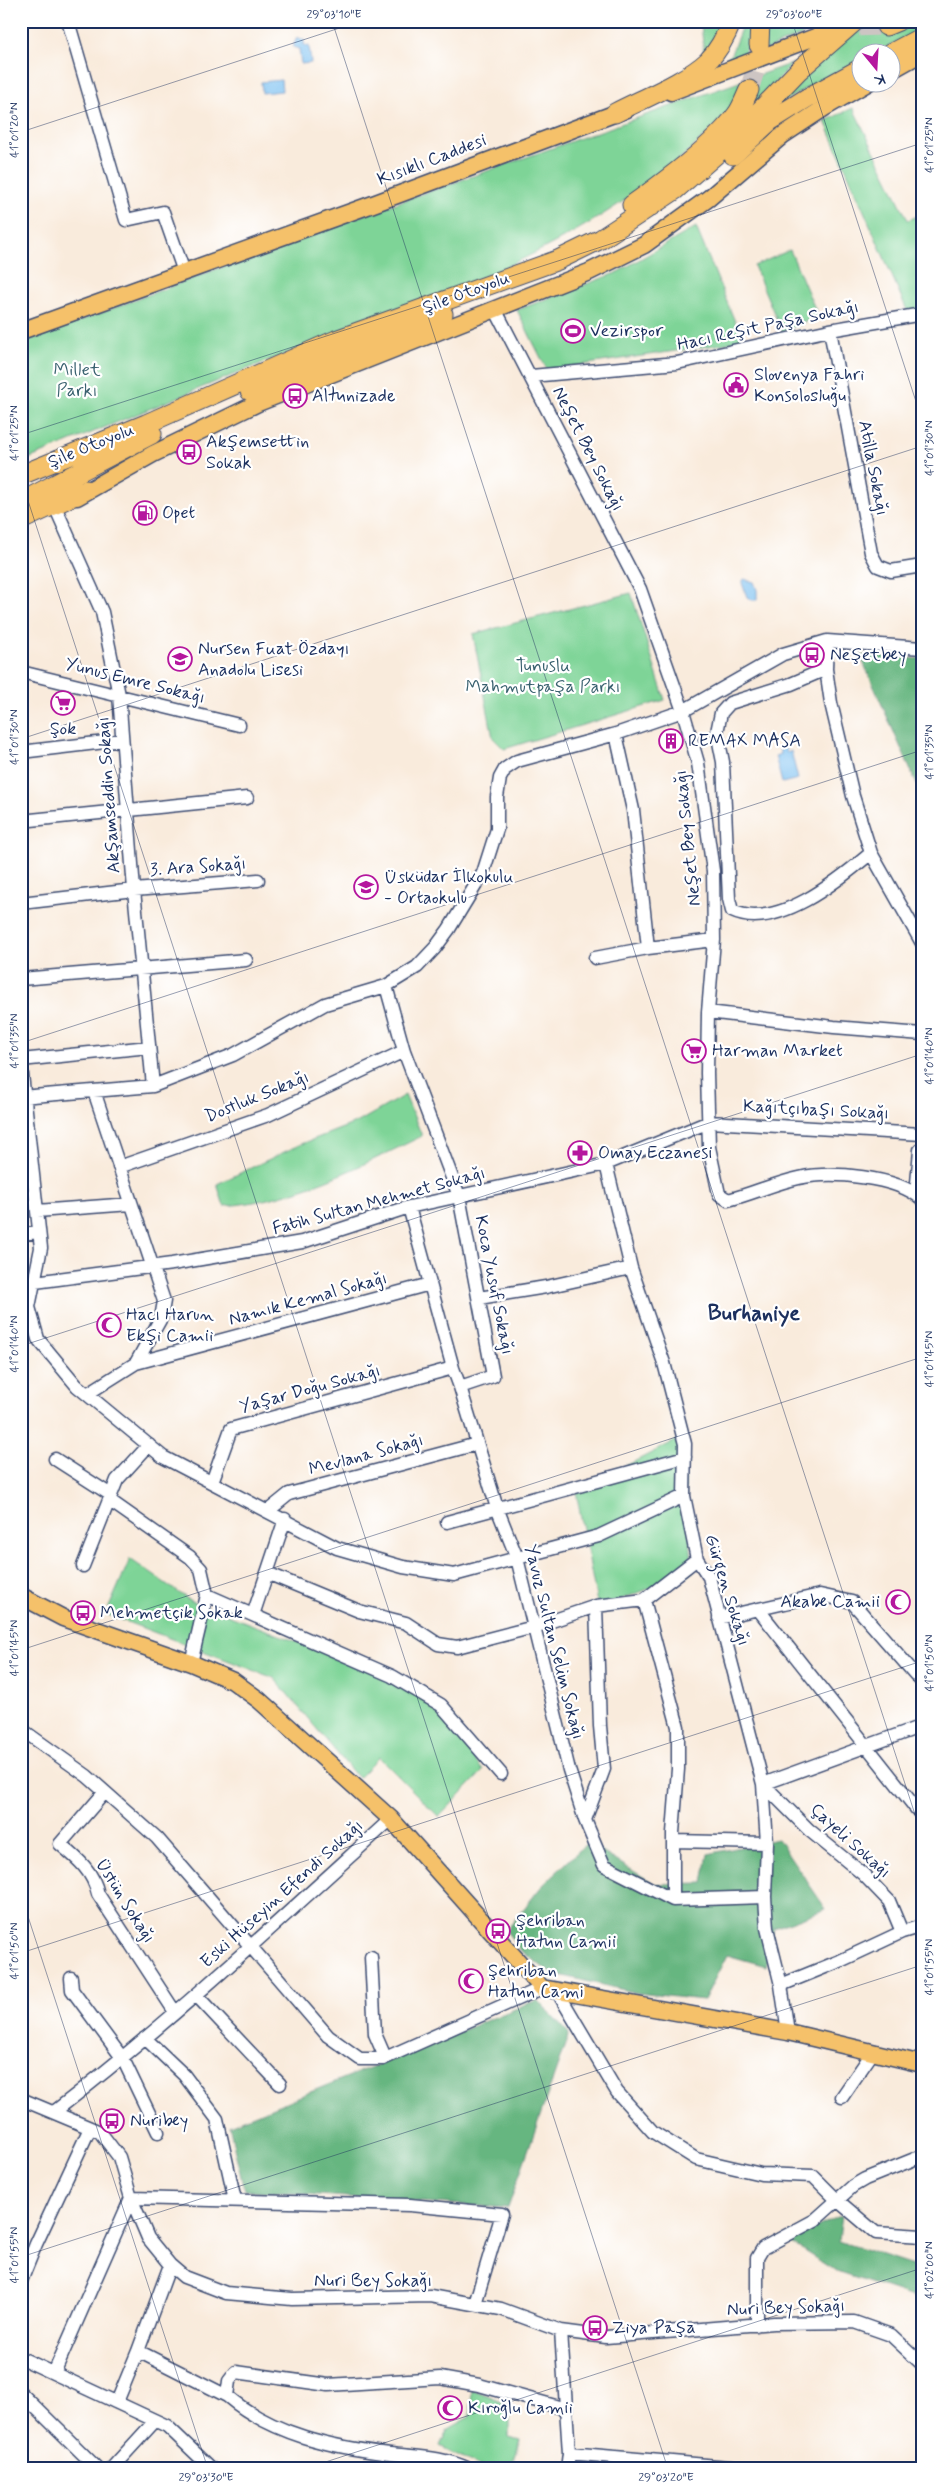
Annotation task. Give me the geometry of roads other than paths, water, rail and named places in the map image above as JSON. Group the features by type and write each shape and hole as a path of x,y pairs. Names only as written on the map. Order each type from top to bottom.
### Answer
{"highway":[{"path":"615,113 692,73 707,62 717,50 732,21"},
{"path":"759,45 760,21"},
{"name":"Şile Otoyolu","path":"21,475 146,424 336,340 558,260 601,238 675,190 730,142 820,51 855,22"},
{"path":"900,49 922,38"},
{"name":"Şile Otoyolu","path":"21,489 258,388 587,259 637,231 685,198 770,121 850,74"},
{"path":"512,276 562,251 607,223 646,195 724,129 738,112 749,90"},
{"path":"21,502 152,434"},
{"path":"21,520 86,490"}],"main road":[{"name":"Kısıklı Caddesi","path":"21,331 615,113 855,22"},
{"path":"900,65 922,53"},
{"path":"21,530 57,511 86,490 258,403 589,272 644,245 709,198 783,135 852,92"},
{"path":"21,1596 63,1618 191,1663 233,1682 259,1700 391,1819 550,1990 788,2032 922,2064"}],"street":[{"path":"68,21 126,220 163,212 184,272"},
{"name":"Neşet Bey Sokağı","path":"495,309 640,590 683,711 698,763 713,871 714,940 708,1012 708,1147 718,1194 728,1200 799,1178 833,1175 878,1180 919,1196"},
{"name":"Hacı Reşit Paşa Sokağı","path":"531,376 677,363 830,330 922,314"},
{"name":"Atilla Sokağı","path":"830,330 871,553 878,566 891,571 922,566"},
{"name":"Akşamseddin Sokağı","path":"57,511 102,612 119,695 134,890 153,1086"},
{"path":"826,641 826,669 831,703 851,786 871,853 922,943"},
{"path":"23,1097 153,1086 234,1055 325,1004 386,986 416,967 435,948 483,873 497,829 497,797 500,778 505,768 517,761 616,734 683,711 783,654 826,641 922,648"},
{"path":"826,669 791,684 730,703 721,713 717,732 723,762 729,899 732,911 743,916 775,912 794,906 831,886 871,853"},
{"name":"Yunus Emre Sokağı","path":"21,672 239,725"},
{"path":"616,734 633,810 648,948"},
{"path":"21,752 122,740"},
{"path":"21,822 247,798"},
{"name":"3. Ara Sokağı","path":"21,903 134,890 258,880"},
{"path":"595,958 648,948 714,940"},
{"path":"21,979 142,967 246,960"},
{"name":"Koca Yusuf Sokağı","path":"386,986 404,1051 460,1196 494,1376 460,1387"},
{"path":"708,1012 834,1027 922,1034"},
{"path":"21,1060 149,1047"},
{"name":"Dostluk Sokağı","path":"119,1167 268,1115 404,1051"},
{"path":"21,1065 41,1248 29,1307 38,1339 77,1386 163,1457 337,1548 403,1567 454,1575 599,1536 684,1496"},
{"path":"87,1394 136,1363 161,1318 164,1301 94,1091"},
{"name":"Kağıtçıbaşı Sokağı","path":"709,1122 922,1134"},
{"name":"Fatih Sultan Mehmet Sokağı","path":"21,1290 35,1282 152,1267 302,1242 408,1207 606,1164 709,1122"},
{"path":"919,1196 920,1150"},
{"name":"Gürgen Sokağı","path":"606,1164 631,1268 664,1363 685,1444 684,1496 697,1559 708,1577 763,1784 767,1843 764,1898 767,1928 781,1985 788,2032"},
{"path":"37,1211 131,1204"},
{"name":"Yavuz Sultan Selim Sokağı","path":"408,1207 453,1368 496,1508 517,1558 568,1770 585,1820 604,1865 673,1900 764,1898"},
{"path":"21,1234 39,1232"},
{"path":"479,1298 546,1287 631,1268"},
{"name":"Namık Kemal Sokağı","path":"136,1363 430,1284"},
{"name":"Yaşar Doğu Sokağı","path":"212,1482 231,1429 453,1368"},
{"name":"Mevlana Sokağı","path":"268,1511 289,1494 477,1444"},
{"path":"83,1566 117,1480 149,1445"},
{"path":"447,1522 685,1457"},
{"path":"55,1459 190,1556 201,1569 207,1595 191,1663"},
{"path":"253,1615 285,1520"},
{"path":"267,1573 359,1611 406,1623 438,1644 457,1647 534,1627 596,1606 644,1600 697,1559"},
{"path":"207,1595 392,1676 441,1705 501,1774"},
{"path":"719,1618 820,1595 852,1602 922,1682"},
{"path":"644,1600 678,1727 678,1769 673,1841 673,1900"},
{"path":"585,1820 604,1769 600,1726 596,1606"},
{"path":"758,1608 922,1816"},
{"path":"763,1784 922,1726"},
{"path":"21,1728 86,1776 157,1838 328,2036 360,2059 385,2057 550,1990 616,2092 653,2132 696,2158 761,2174 813,2176 837,2200 876,2233 922,2236"},
{"name":"Çayeli Sokağı","path":"763,1784 809,1830 863,1874 889,1901 902,1932"},
{"name":"Üstün Sokağı","path":"105,1792 60,1844 87,1868 96,1883 98,1894 175,2012"},
{"name":"Eski Hüseyin Efendi Sokağı","path":"54,2112 122,2060 175,2012 196,1996 391,1819"},
{"path":"673,1841 767,1843"},
{"path":"781,1985 840,1961 902,1932 922,1926"},
{"path":"371,1958 375,2034 385,2057"},
{"path":"71,1978 72,1990 122,2060 158,2132"},
{"path":"196,1996 280,2084"},
{"path":"145,2038 184,2074 217,2119 235,2200"},
{"path":"842,2097 873,2052"},
{"name":"Nuri Bey Sokağı","path":"21,2098 100,2132 119,2158 131,2198 148,2238 170,2266 184,2277 226,2293 292,2299 430,2296 501,2309 561,2331 606,2337 757,2325 854,2322 891,2335 922,2364"},
{"path":"21,2281 36,2244 90,2128"},
{"path":"757,2325 757,2258 764,2248 815,2220 837,2200 866,2179 922,2156"},
{"path":"54,2373 131,2198 410,2205 502,2214 475,2304"},
{"path":"116,2402 138,2351 170,2266"},
{"path":"561,2331 569,2453 567,2469"},
{"path":"138,2351 227,2396 246,2411 305,2439 357,2450 439,2459 469,2469"},
{"path":"21,2358 166,2426 212,2469"},
{"path":"227,2396 229,2381 236,2372 328,2385 440,2378 479,2385 566,2409"},
{"path":"21,2393 98,2469"},
{"path":"111,2469 155,2420"},
{"path":"569,2453 752,2469"}],"water":[{"path":"297,37 304,40 304,45 309,46 311,63 301,64 299,49 293,47"},
{"path":"281,80 282,91 262,93 261,82"},
{"path":"744,579 754,582 757,590 757,600 747,597 742,583"},
{"path":"785,747 787,752 791,751 798,779 782,783 775,756 781,754 779,748"}],"tunnel":[{"path":"832,21 853,27 886,26"},
{"path":"749,90 756,68 759,45"}],"place":[{"name":"Vezirspor","path":"573,331"},
{"name":"Slovenya Fahri Konsolosluğu","path":"736,385"},
{"name":"Altunizade","path":"295,396"},
{"name":"Akşemsettin Sokak","path":"189,452"},
{"name":"Opet","path":"145,513"},
{"name":"Neşetbey","path":"812,655"},
{"name":"Nursen Fuat Özdayı Anadolu Lisesi","path":"180,659"},
{"name":"Şok","path":"63,703"},
{"name":"REMAX MASA","path":"671,741"},
{"name":"Üsküdar İlkokulu - Ortaokulu","path":"366,887"},
{"name":"Harman Market","path":"694,1051"},
{"name":"Omay Eczanesi","path":"580,1153"},
{"name":"Hacı Harun Ekşi Camii","path":"109,1325"},
{"name":"Akabe Camii","path":"898,1602"},
{"name":"Mehmetçik Sokak","path":"83,1613"},
{"name":"Şehriban Hatun Camii","path":"498,1931"},
{"name":"Şehriban Hatun Cami","path":"471,1981"},
{"name":"Nuribey","path":"112,2121"},
{"name":"Ziya Paşa","path":"595,2328"},
{"name":"Kıroğlu Camii","path":"450,2408"}],"district":[{"name":"Burhaniye","path":"754,1314"}],"park label":[{"name":"Millet Parkı","path":"77,380"},
{"name":"Tunuslu Mahmutpaşa Parkı","path":"543,676"}]}
